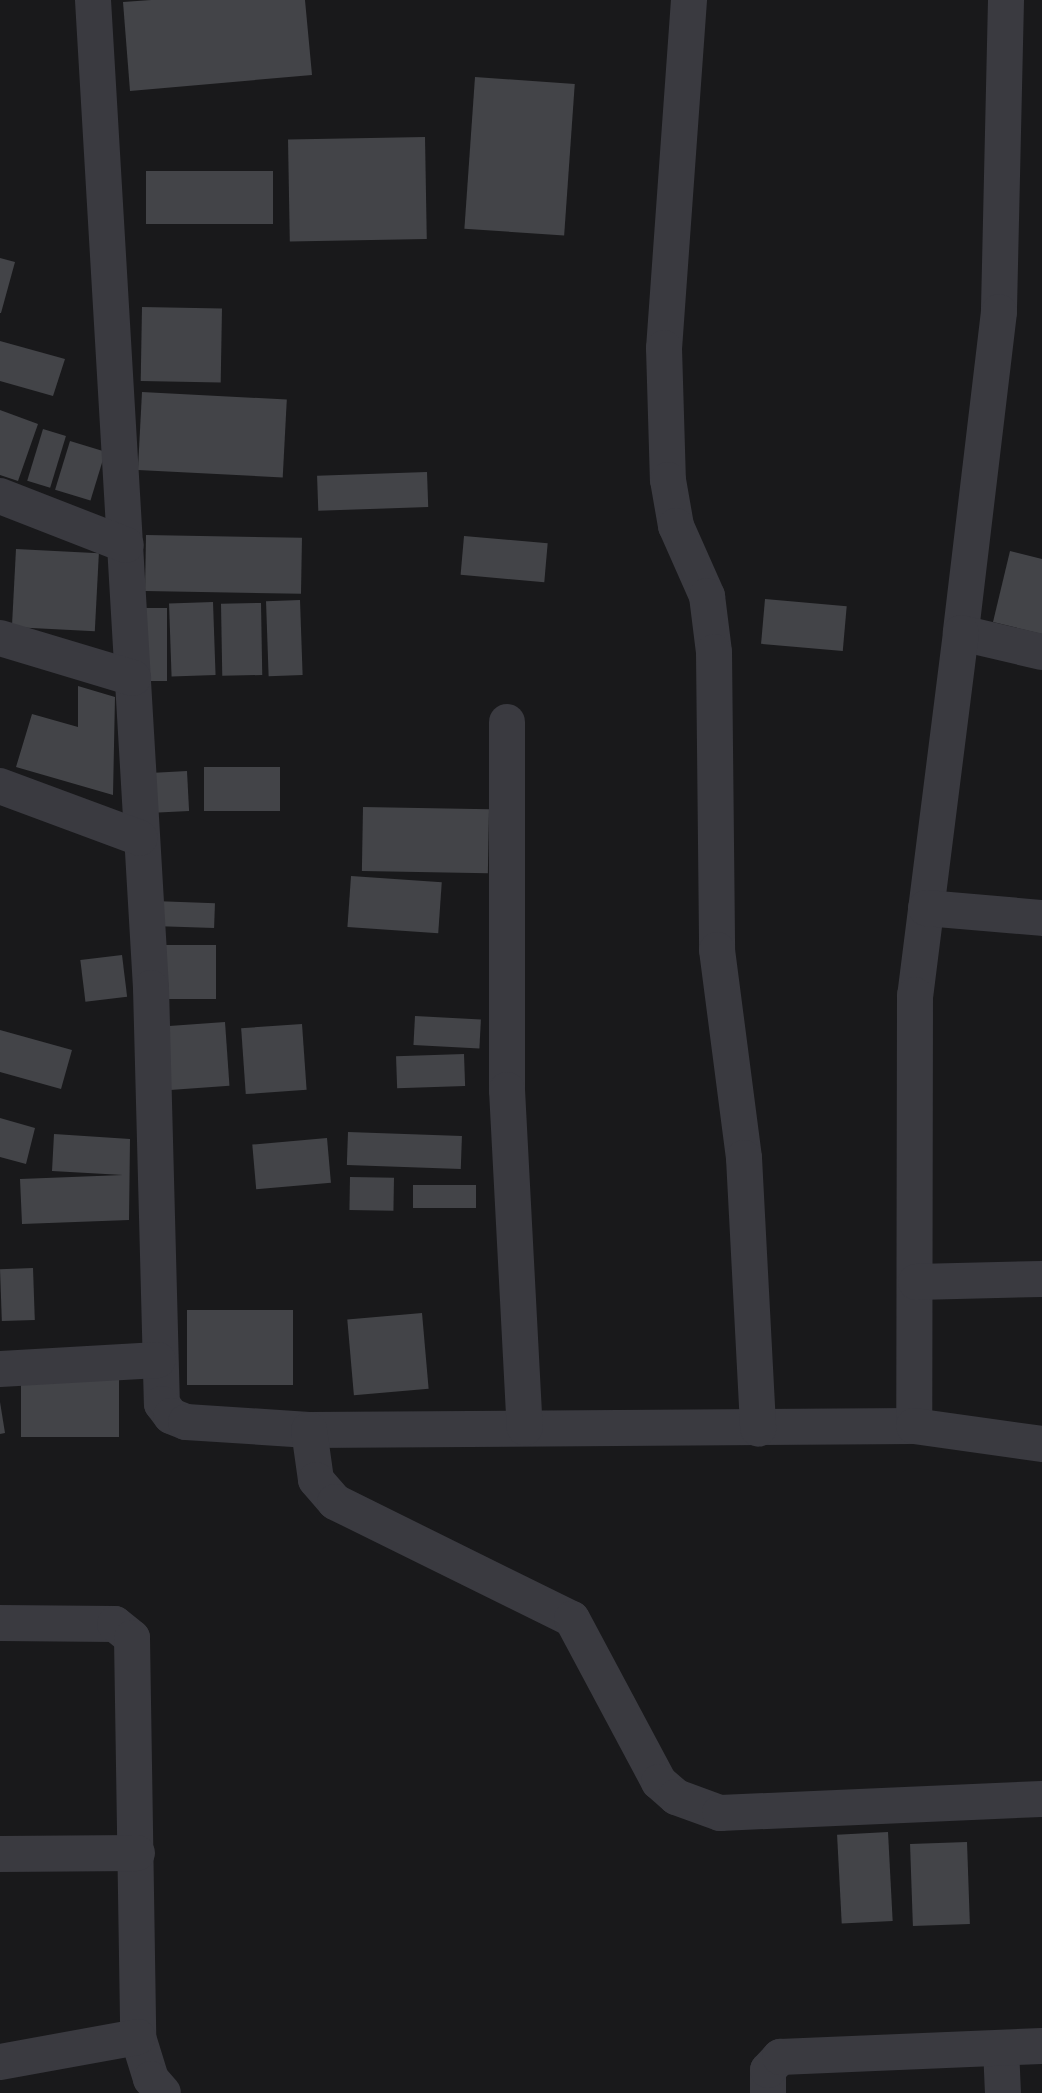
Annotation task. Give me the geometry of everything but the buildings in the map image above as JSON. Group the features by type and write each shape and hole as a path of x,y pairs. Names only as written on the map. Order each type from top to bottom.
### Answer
{"street":[{"path":"93,0 151,988 158,1360 162,1404 171,1416 186,1422 309,1430 914,1426 1042,1444"},
{"path":"689,0 664,348 668,480 676,526 707,596 714,652 717,950 744,1158 758,1429"},
{"path":"914,1426 915,995 999,312 1006,0"},
{"path":"0,496 126,545"},
{"path":"961,633 1042,652"},
{"path":"0,638 133,678"},
{"path":"507,722 507,1090 525,1428"},
{"path":"0,786 140,838"},
{"path":"926,908 1042,918"},
{"path":"916,1282 1042,1279"},
{"path":"0,1369 158,1360"},
{"path":"309,1430 316,1480 335,1502 572,1619 659,1782 676,1797 720,1813 1042,1799"},
{"path":"0,1623 115,1624 126,1629 132,1638 138,2037 151,2079 163,2093"},
{"path":"0,1854 137,1853"},
{"path":"0,2062 138,2037"},
{"path":"768,2093 768,2070 780,2057 1042,2046"},
{"path":"1001,2048 1003,2093"}]}
